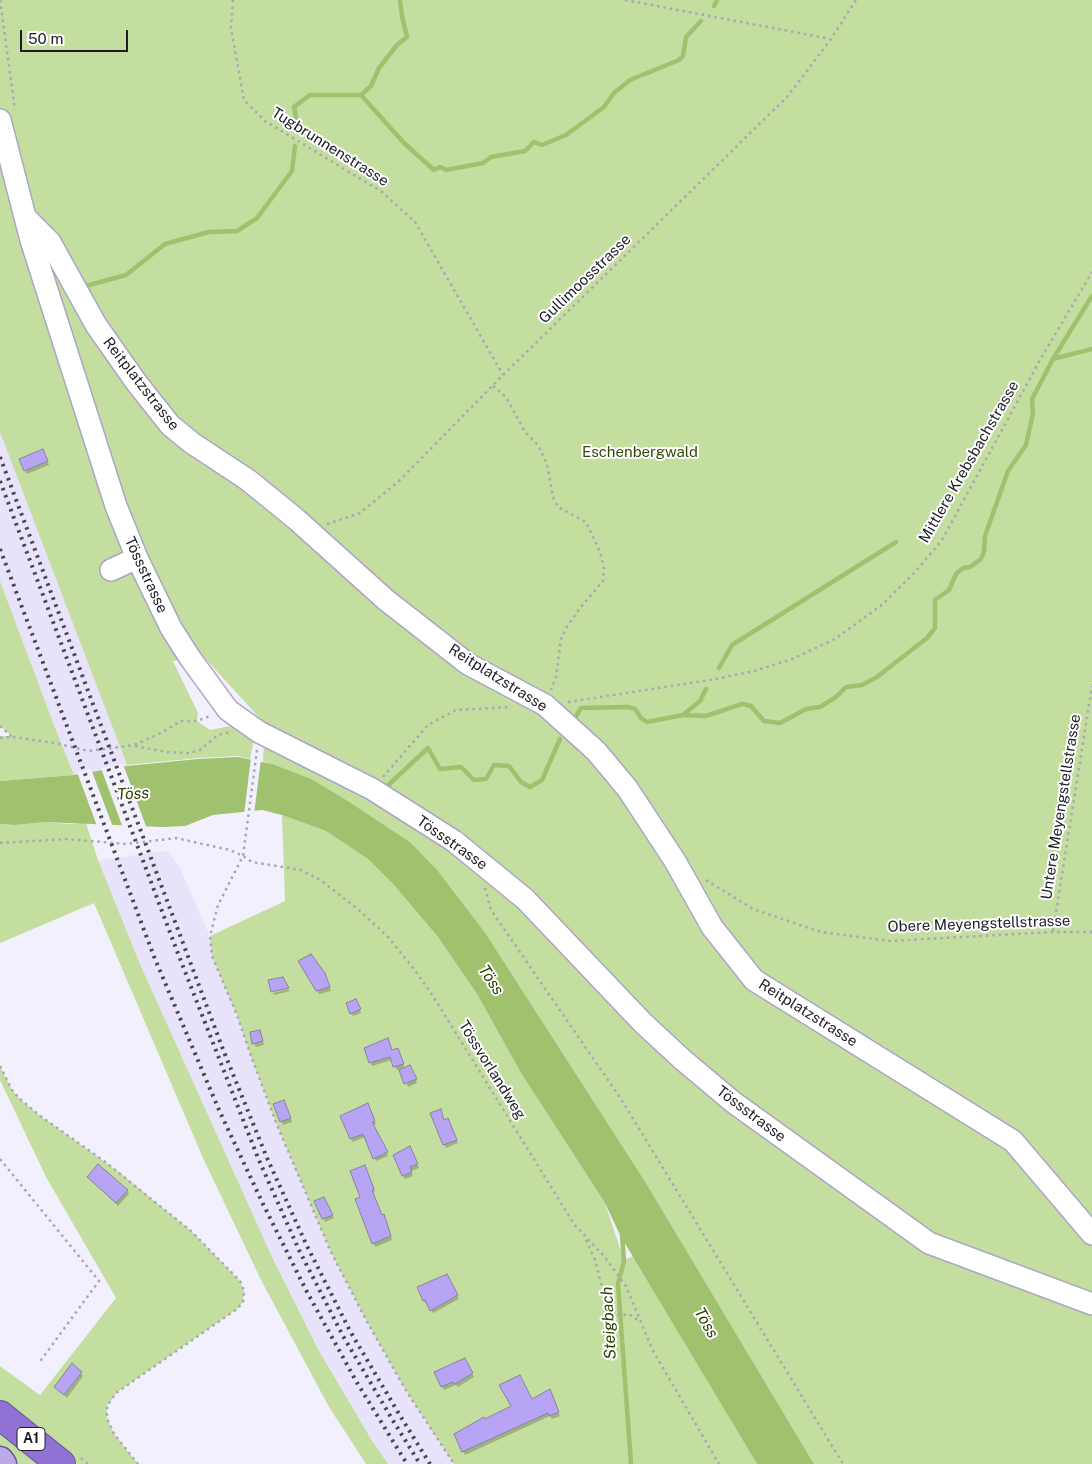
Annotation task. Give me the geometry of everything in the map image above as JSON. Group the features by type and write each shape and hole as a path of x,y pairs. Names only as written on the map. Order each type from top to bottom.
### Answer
{"highway":[{"name":"A1","path":"0,1415 61,1464"}],"main road":[{"path":"0,1460 3,1464"}],"street":[{"name":"Reitplatzstrasse","path":"8,119 25,216 50,242 96,325 136,382 170,425 192,443 248,480 296,519 386,600 468,664 545,705 596,751 627,788 675,861 712,927 754,980 1013,1141 1092,1234"},
{"name":"Tössstrasse","path":"25,216 116,506 137,558 171,628 190,658 228,710 259,732 372,789 454,841 485,864 525,899 642,1023 683,1060 756,1119 929,1243 1092,1304"},
{"path":"111,570 137,558"}],"path":[{"path":"0,0 8,119"},
{"name":"Tugbrunnenstrasse","path":"233,0 231,28 244,100 265,121 382,192 415,222 503,375"},
{"path":"625,0 831,39"},
{"name":"Gullimoosstrasse","path":"296,519 328,525 360,513 398,482 503,375 787,96 831,39 856,0"},
{"name":"Mittlere Krebsbachstrasse","path":"545,705 716,679 754,671 792,659 835,639 883,604 915,572 942,540 1040,360 1092,272"},
{"path":"493,386 506,396 525,432 538,445 547,464 553,497 558,507 586,522 600,552 604,568 603,581 580,608 561,639 556,677 545,705"},
{"name":"Untere Meyengstellstrasse","path":"1053,932 1092,686"},
{"path":"372,789 428,725 456,710 515,707"},
{"path":"134,746 182,721 197,721 228,710"},
{"path":"0,738 12,737 55,743 89,751 134,746 167,752 189,753 200,750 218,735 250,725"},
{"path":"0,726 12,737"},
{"path":"257,750 243,856 218,904 210,936 212,956 237,1015 277,1125 330,1250 405,1389 454,1464"},
{"name":"Tössvorlandweg","path":"0,843 66,840 126,844 176,838 230,850 252,862 302,870 322,880 360,911 388,937 434,996 565,1211 626,1286 652,1349 718,1464"},
{"name":"Obere Meyengstellstrasse","path":"675,861 753,909 821,932 890,940 1053,932 1092,932"},
{"path":"485,864 485,891 491,910 621,1099 843,1464"},
{"path":"0,1066 12,1090 20,1099 39,1115 104,1161 191,1231 240,1281 244,1291 243,1302 237,1309 116,1393 107,1406 107,1418 114,1434 138,1464"},
{"path":"0,1159 99,1281 39,1363"},
{"path":"584,1236 595,1260 607,1307 615,1316 629,1314 640,1323"}],"shaded area":[{"path":"0,432 80,638 127,766 74,775 54,725 0,581"},
{"path":"167,851 179,866 210,936 212,956 237,1015 277,1125 330,1250 405,1389 454,1464 388,1464 371,1439 318,1349 272,1257 140,964 98,860"}],"green space":[{"name":"Eschenbergwald","path":"0,0 1092,0 1092,1464 814,1464 646,1183 486,934 410,842 348,801 311,780 263,761 265,724 202,655 173,661 198,713 197,721 210,730 240,724 254,739 250,759 238,756 127,765 0,432"},
{"path":"0,581 74,775 0,781 0,736 11,736 0,726"},
{"path":"282,815 326,831 368,859 394,885 438,937 477,994 521,1073 605,1203 624,1260 634,1256 757,1464 454,1464 405,1389 330,1250 277,1125 237,1015 212,956 210,936 285,901"},
{"path":"45,822 86,823 98,860 140,964 272,1257 318,1349 371,1439 388,1464 366,1464 329,1407 261,1280 203,1158 94,903 0,943 0,824 15,825"},
{"path":"0,1066 12,1090 20,1099 39,1115 119,1172 191,1231 240,1281 244,1291 243,1302 237,1309 116,1393 107,1406 107,1418 114,1434 138,1464 0,1464 0,1366 40,1395 116,1298 46,1177 0,1080"}],"water":[{"name":"Töss","path":"238,757 272,764 311,779 410,842 437,870 486,934 646,1183 814,1464 757,1464 620,1235 605,1203 521,1073 477,994 438,937 394,885 368,859 326,831 262,810 213,815 185,826 162,827 45,822 15,825 0,824 0,781 74,775 127,766"}],"pier":[{"path":"251,757 261,759 254,814 244,815"},
{"path":"123,764 147,829 123,828 101,768"},
{"path":"91,769 113,827 97,826 77,772"}],"building":[{"path":"43,449 48,461 24,471 19,459"},
{"path":"311,954 325,973 330,987 316,991 298,961"},
{"path":"283,977 289,988 271,992 268,980"},
{"path":"356,999 361,1009 350,1014 346,1003"},
{"path":"260,1030 263,1041 252,1044 250,1032"},
{"path":"388,1038 392,1050 398,1048 404,1064 393,1067 390,1057 369,1063 364,1048"},
{"path":"410,1065 417,1079 404,1084 399,1070"},
{"path":"284,1100 291,1118 280,1122 273,1104"},
{"path":"368,1103 375,1121 372,1122 388,1152 373,1159 363,1134 350,1139 340,1116"},
{"path":"441,1109 444,1120 448,1118 457,1140 443,1145 430,1113"},
{"path":"410,1146 418,1164 410,1167 412,1172 402,1176 393,1155"},
{"path":"98,1164 128,1190 116,1203 87,1177"},
{"path":"365,1165 374,1189 372,1190 382,1215 384,1214 391,1236 372,1244 355,1199 360,1197 350,1171"},
{"path":"324,1197 333,1215 322,1219 314,1201"},
{"path":"447,1274 458,1295 430,1311 417,1287"},
{"path":"465,1358 473,1373 455,1384 453,1382 441,1387 434,1372"},
{"path":"72,1363 82,1372 64,1395 54,1387"},
{"path":"520,1375 532,1399 550,1389 559,1412 549,1416 548,1413 462,1452 454,1434 484,1417 485,1419 511,1406 499,1385"}],"waterway":[{"path":"361,95 371,86 379,68 397,45 407,37 400,0"},
{"path":"714,6 717,0"},
{"path":"299,132 294,107 310,95 361,95 404,143 434,170 440,167 446,170 483,163 491,157 525,151 534,142 542,145 566,135 604,107 614,93 630,80 679,60 683,56 686,37 701,21"},
{"path":"86,286 126,275 165,244 209,232 237,231 257,218 292,171 295,146"},
{"path":"573,721 581,708 628,707 635,709 641,718 647,722 683,715 706,716 742,704 751,706 764,721 780,723 806,709 820,707 836,697 846,687 862,685 877,677 927,638 935,628 935,600 949,590 956,574 963,568 970,567 981,559 984,551 985,536 1008,471 1026,445 1033,413 1032,399 1053,359 1092,296"},
{"path":"1053,359 1092,349"},
{"path":"719,668 732,645 896,542"},
{"path":"683,715 700,701 706,689"},
{"path":"384,789 428,748 440,769 461,767 474,780 486,779 494,765 509,766 521,782 530,787 542,780 560,739"},
{"name":"Steigbach","path":"622,1234 624,1261 618,1284 631,1464"}],"railway":[{"path":"0,457 224,1052 267,1158 307,1246 350,1331 430,1464"},
{"path":"0,481 177,951 258,1158 299,1250 343,1336 420,1464"},
{"path":"0,549 155,959 219,1110 307,1292 356,1381 407,1464"}]}
